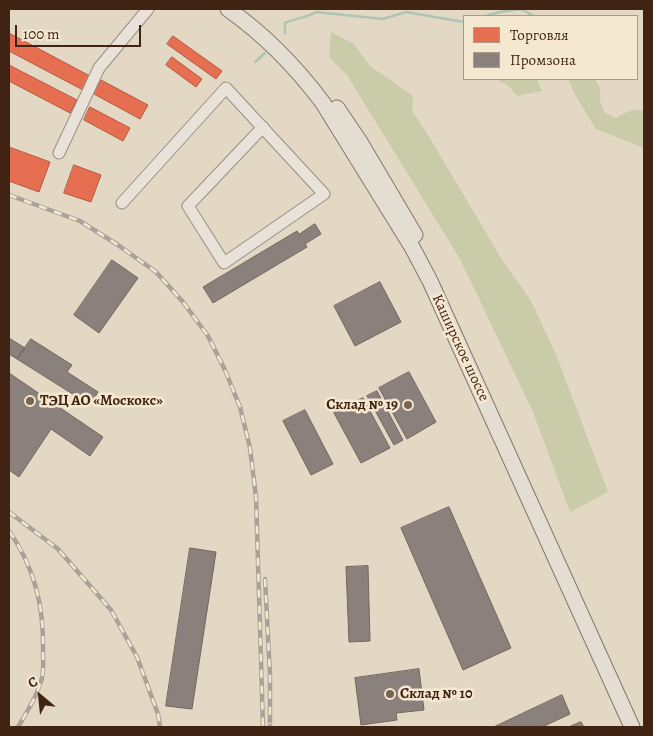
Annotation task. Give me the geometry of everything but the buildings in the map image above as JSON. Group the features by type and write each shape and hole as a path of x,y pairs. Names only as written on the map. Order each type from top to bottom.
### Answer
{"main road":[{"name":"Каширское шоссе","path":"228,9 244,20 277,49 308,82 412,247 434,290 632,727"},
{"name":"Каширское шоссе","path":"240,9 296,56 328,95 360,142 405,215 435,271 641,727"},
{"path":"249,9 259,23"}],"lane":[{"path":"59,153 99,68 148,9"},
{"path":"122,203 226,88 324,194 224,264 188,206 262,127"}],"green space":[{"path":"331,32 354,44 370,66 413,96 412,111 504,263 530,299 555,352 608,492 570,512 533,412 460,259 347,75 329,57"},
{"path":"498,80 537,80 542,91 517,96 509,86"},
{"path":"568,80 596,80 600,88 600,101 605,113 616,118 634,110 644,112 644,148 596,129 574,93"}],"waterway":[{"path":"489,15 521,9 532,15"},
{"path":"285,33 285,23 316,12 383,19 406,12 463,22"},
{"path":"255,62 265,53"}],"railway":[{"path":"9,195 80,221 156,272 183,302 208,336 225,370 240,407 250,448 256,497 263,727"},
{"path":"9,512 58,549 111,610 137,657 158,714 160,727"},
{"path":"9,531 25,559 36,588 40,603 43,635 42,678 35,697 18,727"},
{"path":"265,579 270,675 270,724"}],"place":[{"name":"ТЭЦ АО «Москокс»","path":"30,401"},
{"name":"Склад № 19","path":"408,405"},
{"name":"Склад № 10","path":"390,694"}]}
